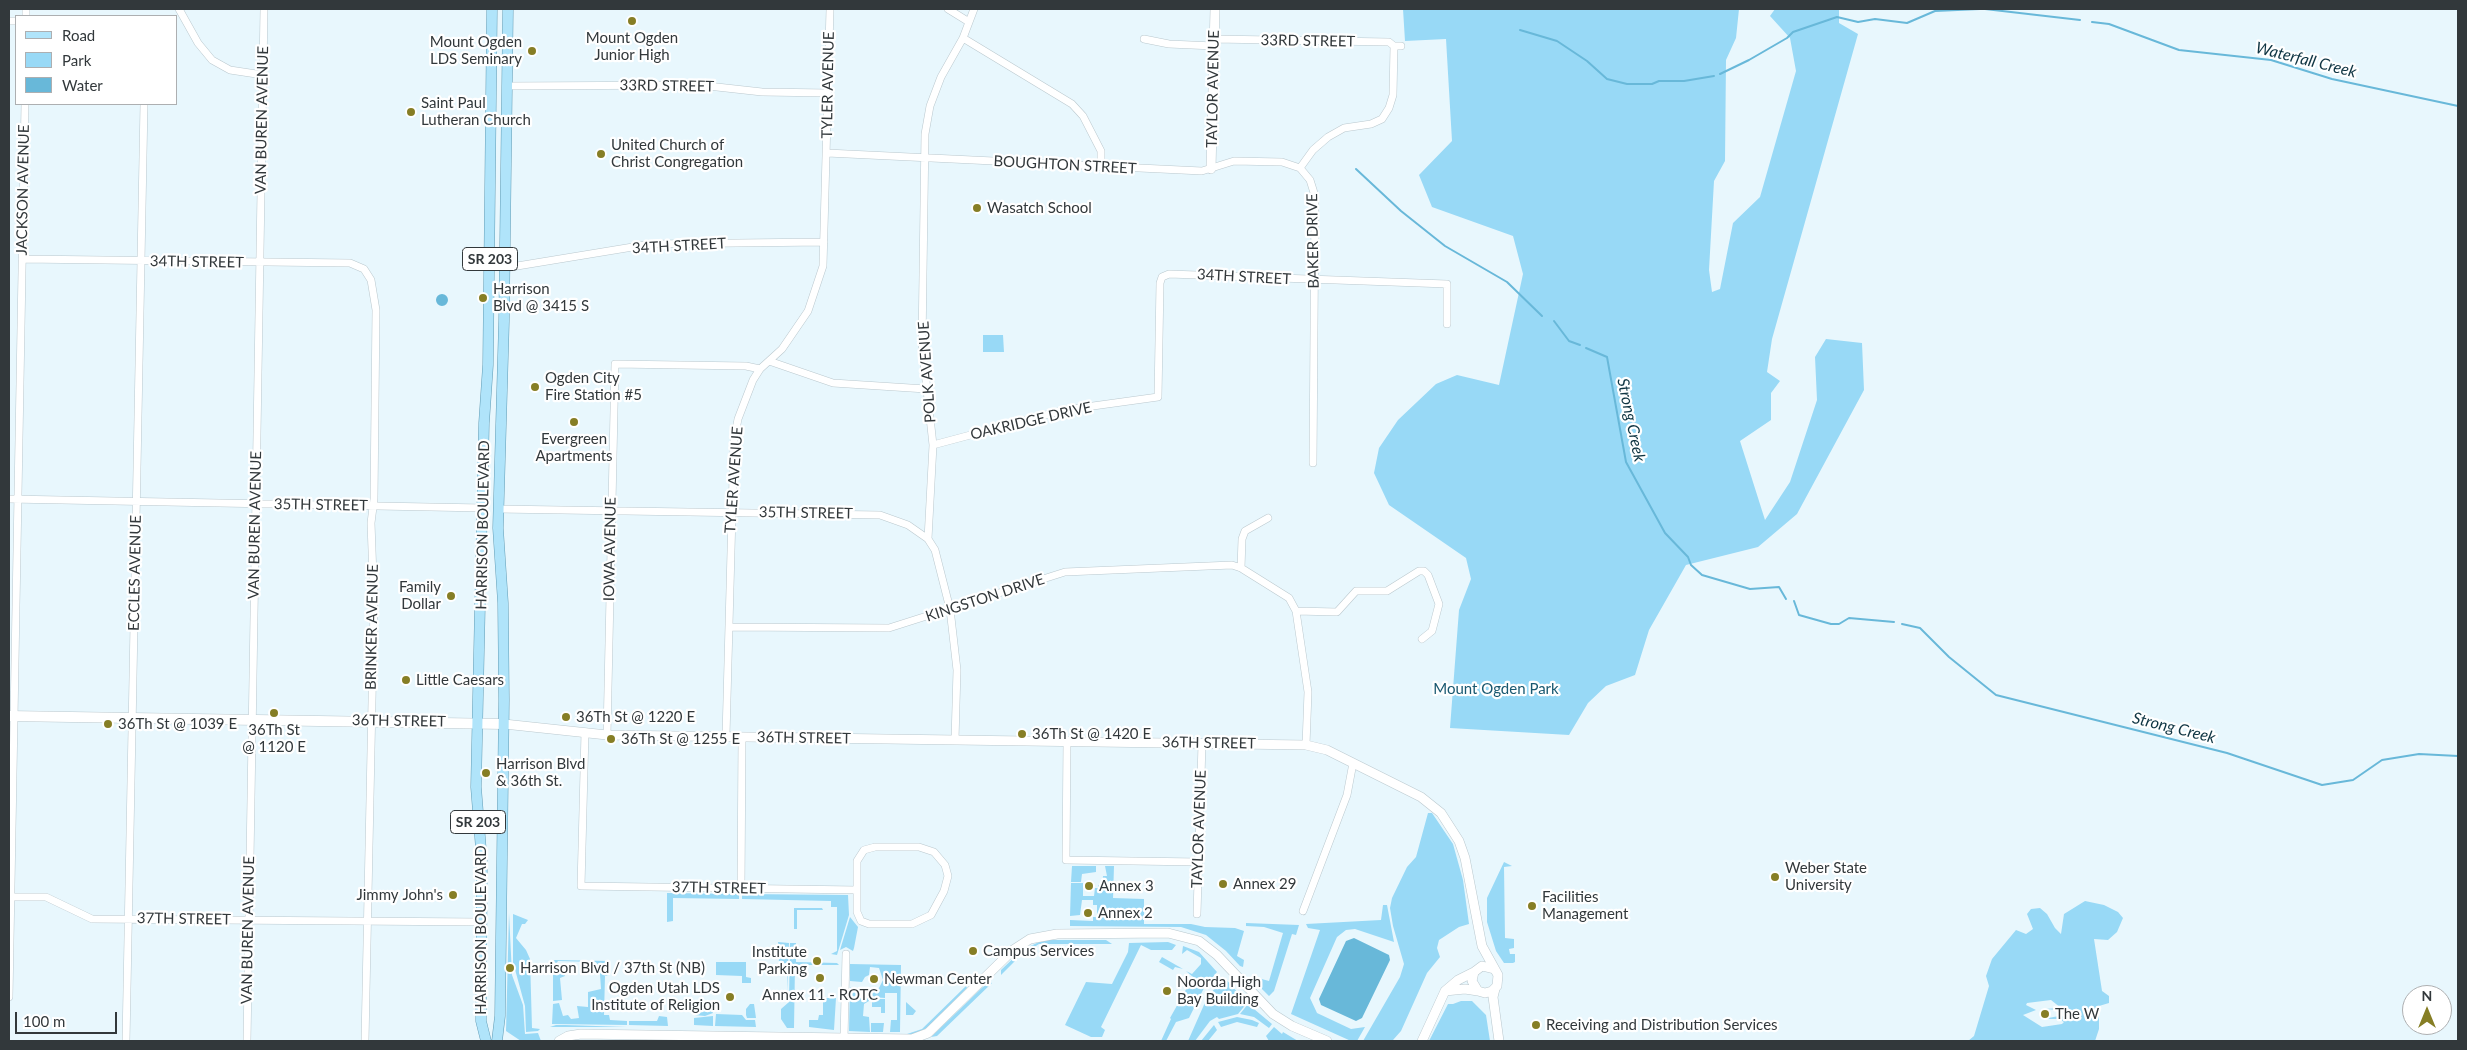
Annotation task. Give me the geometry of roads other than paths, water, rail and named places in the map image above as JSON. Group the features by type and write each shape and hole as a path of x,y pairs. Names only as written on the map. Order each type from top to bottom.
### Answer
{"main road":[{"name":"HARRISON BOULEVARD","path":"486,1041 481,1021 481,850 476,797 484,416 488,360 492,9"},
{"name":"HARRISON BOULEVARD","path":"497,1041 500,1016 504,724 503,603 498,553 498,509 508,137 506,86 508,9"},
{"name":"36TH STREET","path":"11,716 504,724"}],"street":[{"path":"179,9 198,43 212,60 230,70 263,75"},
{"name":"VAN BUREN AVENUE","path":"246,1041 250,720 264,9"},
{"name":"TYLER AVENUE","path":"726,736 730,512 734,440 738,419 760,369 782,349 808,311 823,266 830,9"},
{"path":"948,9 969,22"},
{"name":"POLK AVENUE","path":"955,740 957,670 950,609 937,555 928,539 933,446 922,344 925,134 930,106 941,77 962,38 974,9"},
{"name":"TAYLOR AVENUE","path":"1211,169 1215,9"},
{"path":"962,38 1072,104 1083,116 1101,152 1101,167"},
{"name":"33RD STREET","path":"1144,39 1169,44 1389,42 1397,46 1394,95 1382,119 1370,124 1344,128 1328,136 1313,150 1300,168"},
{"name":"33RD STREET","path":"506,86 700,85 762,92 828,93"},
{"name":"JACKSON AVENUE","path":"9,997 11,716 18,500 25,105"},
{"name":"ECCLES AVENUE","path":"126,1041 144,105"},
{"name":"BOUGHTON STREET","path":"827,153 1202,171 1238,161 1282,162 1300,168"},
{"name":"BAKER DRIVE","path":"1300,168 1310,180 1315,196 1313,463"},
{"name":"34TH STREET","path":"505,268 651,244 824,242"},
{"name":"34TH STREET","path":"22,259 350,263 364,269 368,273"},
{"name":"BRINKER AVENUE","path":"365,1041 370,721 374,611 372,507 376,310 373,288 368,273"},
{"name":"34TH STREET","path":"1162,277 1169,274 1447,284 1447,324"},
{"name":"OAKRIDGE DRIVE","path":"933,446 1064,410 1158,397 1160,283 1162,277"},
{"path":"769,361 833,383 926,389"},
{"name":"IOWA AVENUE","path":"607,735 615,364 746,366 760,369"},
{"name":"35TH STREET","path":"9,500 482,508"},
{"name":"35TH STREET","path":"498,509 880,515 908,525 928,539"},
{"path":"1268,518 1245,532 1242,539 1241,568 1289,598 1296,611 1308,692 1306,745"},
{"name":"KINGSTON DRIVE","path":"729,627 889,628 1065,572 1232,565 1241,568"},
{"path":"1296,611 1336,612 1356,591 1387,591 1424,571 1428,575 1439,604 1432,631 1422,639"},
{"name":"36TH STREET","path":"504,724 607,735 1306,745 1327,750 1421,797 1441,813 1453,828 1465,858 1482,946 1494,969"},
{"name":"37TH STREET","path":"585,732 581,886 857,890"},
{"path":"741,889 742,737"},
{"path":"1067,741 1066,860 1199,862"},
{"name":"TAYLOR AVENUE","path":"1197,914 1202,743"},
{"path":"1303,911 1347,795 1353,763"},
{"path":"874,847 919,847 934,852 945,865 948,876 944,891 931,915 912,924 869,924 861,921 857,912 857,890 857,861 864,850 874,847"},
{"name":"37TH STREET","path":"11,897 46,897 92,919 367,919 482,922"},
{"path":"559,1041 568,1036 581,1034 912,1040 928,1032 1013,950 1034,937 1057,934 1168,933 1199,941 1217,955 1272,1014 1292,1026 1327,1041"},
{"name":"36TH STREET","path":"1476,970 1482,946"},
{"path":"844,1040 846,954"},
{"path":"1422,1041 1444,992 1476,970 1486,966 1494,969 1499,979 1493,997 1499,1041"},
{"path":"1476,970 1472,981 1489,1004 1498,1031"},
{"path":"1444,992 1465,989 1489,992 1495,989"}],"water":[{"path":"440,294 444,294 448,300 444,306 440,306 436,302 436,298"},
{"path":"1354,938 1389,955 1390,960 1362,1018 1356,1021 1321,1005 1319,999 1346,941"}],"waterway":[{"name":"Waterfall Creek","path":"1720,74 1749,60 1787,38 1793,32 1837,17 1858,22 1875,19 1907,23 1935,11 1980,9"},
{"name":"Waterfall Creek","path":"1985,9 2080,20"},
{"name":"Waterfall Creek","path":"2092,22 2109,24 2179,50 2271,60 2332,79 2458,106"},
{"path":"1520,30 1557,41 1587,61 1607,79 1627,84 1652,84 1659,81 1684,81 1714,76"},
{"name":"Strong Creek","path":"1356,169 1401,211 1445,246 1507,282 1542,316"},
{"name":"Strong Creek","path":"1554,321 1569,341 1580,345"},
{"name":"Strong Creek","path":"1586,348 1607,357 1626,462 1665,533 1688,557 1691,565 1702,575 1750,589 1779,587 1786,599"},
{"name":"Strong Creek","path":"1794,601 1799,615 1831,624 1839,624 1849,618 1894,622"},
{"name":"Strong Creek","path":"1902,624 1920,628 1949,657 1996,695 2227,753 2322,785 2353,780 2382,760 2419,754 2458,756"}],"place":[{"name":"Mount Ogden Junior High","path":"632,21"},
{"name":"Mount Ogden LDS Seminary","path":"532,51"},
{"name":"Saint Paul Lutheran Church","path":"411,112"},
{"name":"United Church of Christ Congregation","path":"601,154"},
{"name":"Wasatch School","path":"977,208"},
{"name":"Harrison Blvd @ 3415 S","path":"483,298"},
{"name":"Ogden City Fire Station #5","path":"535,387"},
{"name":"Evergreen Apartments","path":"574,422"},
{"name":"Family Dollar","path":"451,596"},
{"name":"Little Caesars","path":"406,680"},
{"name":"36Th St @ 1120 E","path":"274,713"},
{"name":"36Th St @ 1220 E","path":"566,717"},
{"name":"36Th St @ 1039 E","path":"108,724"},
{"name":"36Th St @ 1420 E","path":"1022,734"},
{"name":"36Th St @ 1255 E","path":"611,739"},
{"name":"Harrison Blvd & 36th St.","path":"486,773"},
{"name":"Weber State University","path":"1775,877"},
{"name":"Annex 29","path":"1223,884"},
{"name":"Annex 3","path":"1089,886"},
{"name":"Jimmy John's","path":"453,895"},
{"name":"Facilities Management","path":"1532,906"},
{"name":"Annex 2","path":"1088,913"},
{"name":"Campus Services","path":"973,951"},
{"name":"Institute Parking","path":"817,961"},
{"name":"Harrison Blvd / 37th St (NB)","path":"510,968"},
{"name":"Annex 11 - ROTC","path":"820,978"},
{"name":"Newman Center","path":"874,979"},
{"name":"Noorda High Bay Building","path":"1167,991"},
{"name":"Ogden Utah LDS Institute of Religion","path":"730,997"},
{"name":"The W","path":"2045,1014"},
{"name":"Receiving and Distribution Services","path":"1536,1025"}],"park label":[{"name":"Mount Ogden Park","path":"1496,689"}]}
